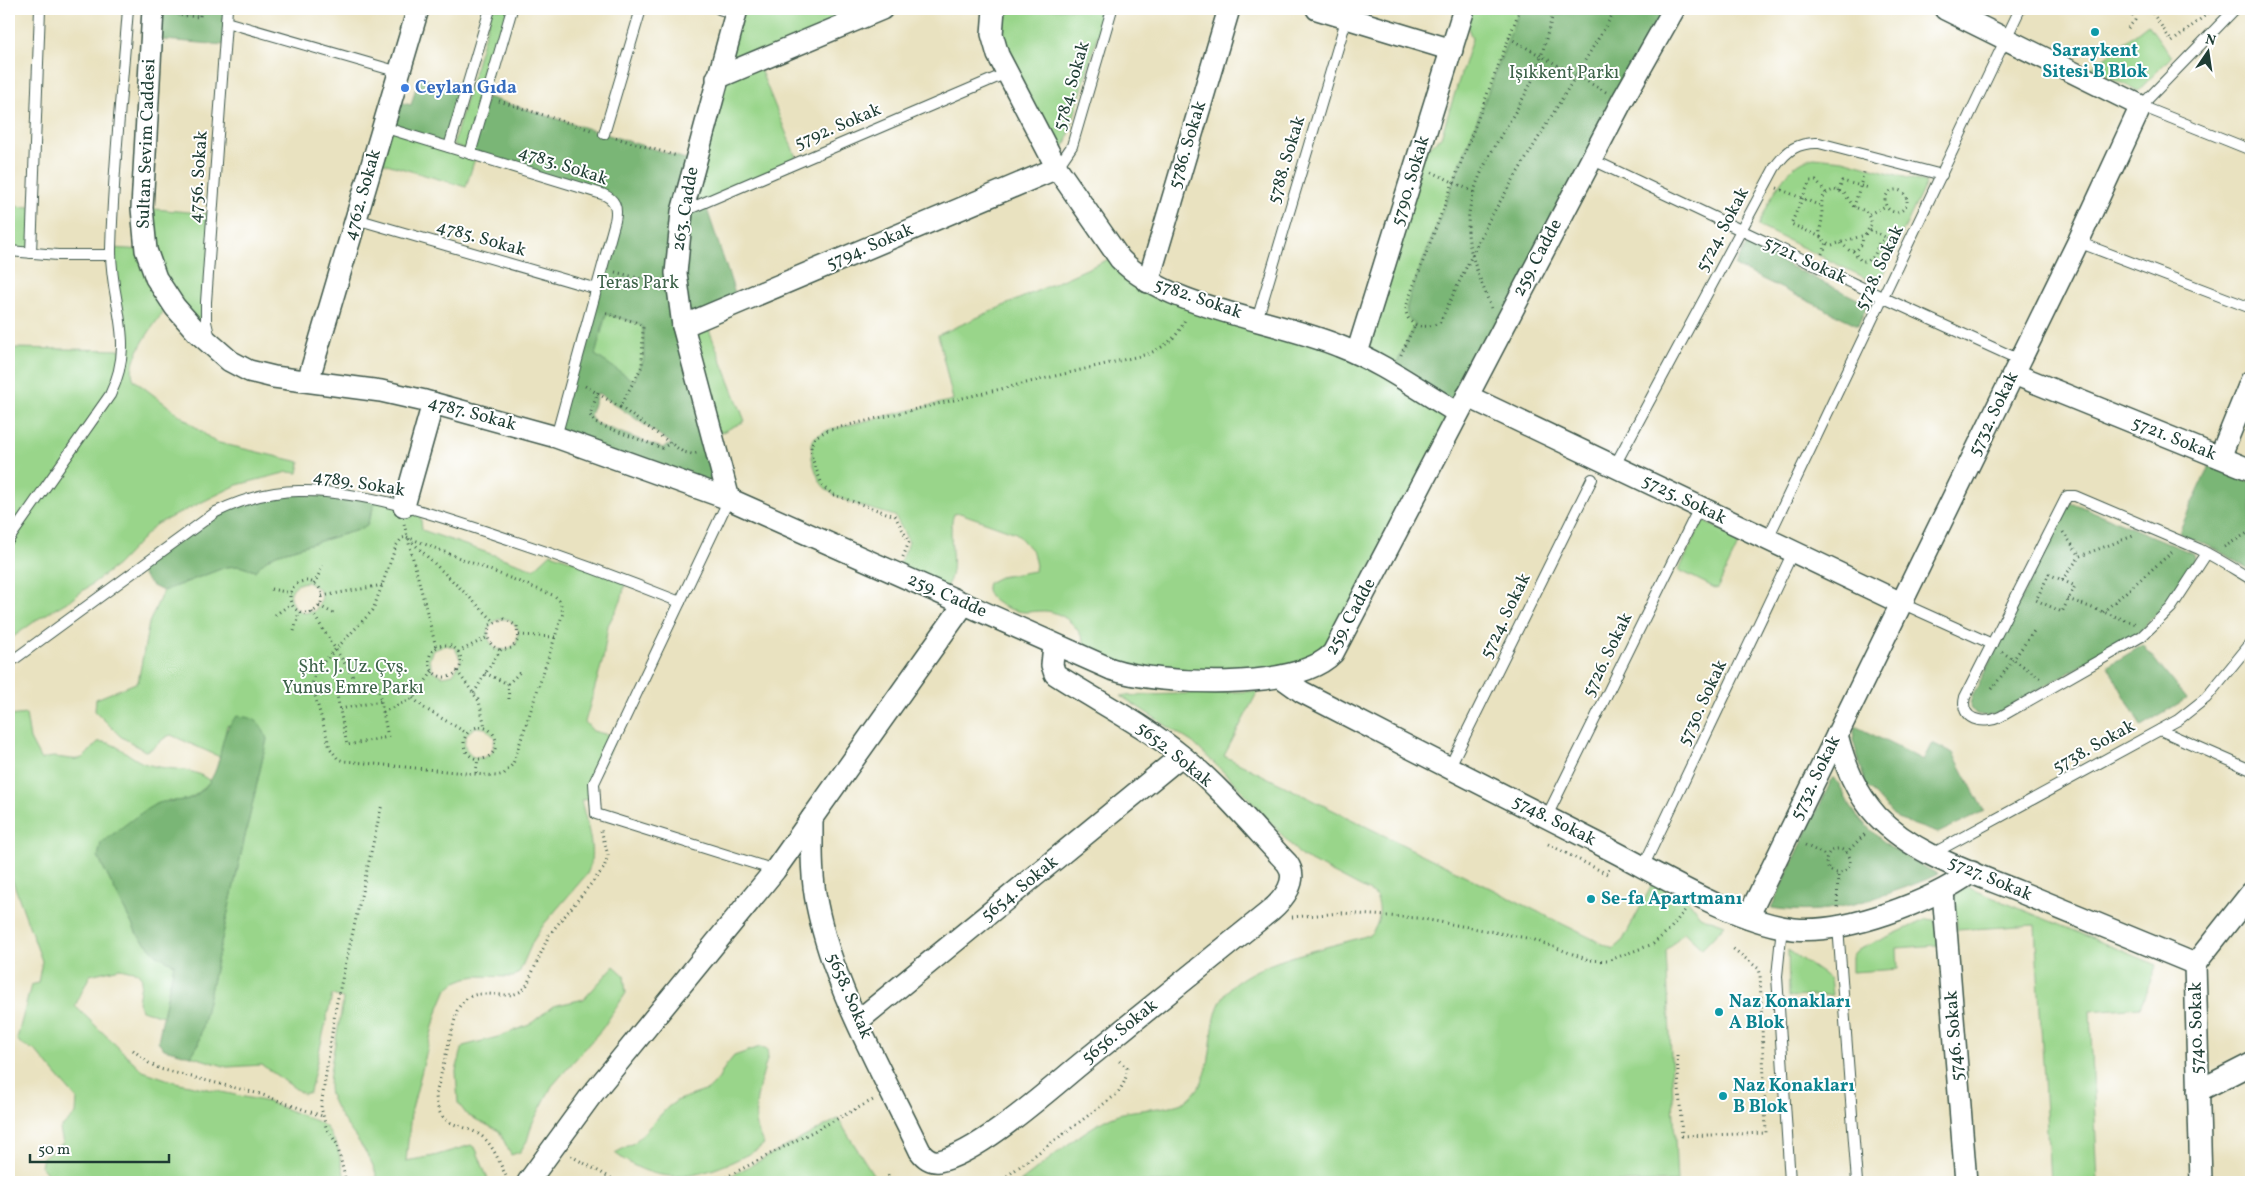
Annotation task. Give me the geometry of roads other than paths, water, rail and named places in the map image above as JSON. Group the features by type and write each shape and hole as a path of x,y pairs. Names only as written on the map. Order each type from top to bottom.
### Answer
{"street":[{"name":"Sultan Sevim Caddesi","path":"153,9 142,208 146,250 156,278 164,292 213,347"},
{"name":"4762. Sokak","path":"308,381 418,9"},
{"path":"717,78 882,9"},
{"name":"5782. Sokak","path":"994,9 992,34 998,55 1007,73 1057,168 1120,259 1130,270 1148,282 1191,300 1321,338 1357,353 1392,374 1462,404"},
{"name":"5786. Sokak","path":"1148,282 1229,9"},
{"path":"1317,9 1348,13 1452,50"},
{"name":"5790. Sokak","path":"1357,353 1464,9"},
{"name":"259. Cadde","path":"729,499 1110,669 1134,676 1188,680 1281,677 1316,667 1333,653 1499,332 1622,100 1674,9"},
{"path":"1945,9 2141,106"},
{"name":"263. Cadde","path":"729,499 683,326 677,284 678,236 682,212 717,78 731,10"},
{"name":"5732. Sokak","path":"1748,917 2078,242 2141,106"},
{"name":"5794. Sokak","path":"683,326 1057,168"},
{"name":"4787. Sokak","path":"213,347 230,361 249,371 274,377 381,391 433,403 556,437 729,499"},
{"name":"5721. Sokak","path":"2017,367 2251,470"},
{"path":"2220,457 2251,381"},
{"path":"404,506 433,403"},
{"name":"5725. Sokak","path":"1462,404 1614,467 1901,603"},
{"path":"528,1182 643,1031 774,870 964,604"},
{"name":"5652. Sokak","path":"1054,644 1052,665 1055,674 1129,718 1182,756 1198,770 1287,863 1292,872 1291,880"},
{"name":"5748. Sokak","path":"1281,677 1302,692 1694,893 1748,917 1782,927 1810,929 1837,918 1912,903 1943,891 1972,872"},
{"name":"5727. Sokak","path":"1837,735 1845,764 1864,800 1893,831 1932,854 1972,872 2195,964"},
{"name":"5654. Sokak","path":"858,1021 1182,756"},
{"name":"5658. Sokak","path":"812,818 813,868 817,906 830,953 858,1021 920,1151 931,1160"},
{"name":"5656. Sokak","path":"931,1160 946,1159 1004,1125 1270,911 1286,896 1291,880"},
{"name":"5746. Sokak","path":"1943,891 1966,1182"},
{"name":"5740. Sokak","path":"2201,1182 2195,964 2251,894"},
{"path":"2198,1091 2251,1064"}],"lane":[{"path":"31,253 40,9"},
{"path":"9,539 110,395 120,372 123,350 111,255 128,9"},
{"name":"4756. Sokak","path":"213,347 207,331 205,313 227,9"},
{"path":"449,147 490,9"},
{"path":"470,154 512,9"},
{"path":"604,134 641,9"},
{"name":"5784. Sokak","path":"1057,168 1072,146 1112,9"},
{"name":"5728. Sokak","path":"1767,540 1884,298 2020,9"},
{"path":"2234,9 2141,106 2251,150"},
{"name":"5788. Sokak","path":"1257,320 1348,13"},
{"path":"226,22 399,72"},
{"name":"5792. Sokak","path":"682,212 1007,73"},
{"name":"4783. Sokak","path":"383,127 599,193 611,199 616,205 617,212 603,268 556,437"},
{"name":"5724. Sokak","path":"1614,467 1775,167 1788,151 1802,144 1829,145 1942,176"},
{"name":"5721. Sokak","path":"1591,159 1884,298 2017,367"},
{"name":"4785. Sokak","path":"356,219 597,290"},
{"path":"2078,242 2251,308"},
{"path":"9,251 111,255"},
{"name":"5724. Sokak","path":"1449,768 1592,479"},
{"name":"4789. Sokak","path":"9,662 216,512 235,503 259,496 303,491 368,498 438,515 593,567 680,602"},
{"path":"2210,555 2171,608 2150,629 2126,647 1992,721 1970,718 1964,708 1965,697 2065,499 2071,495 2210,555 2251,579"},
{"path":"729,499 594,783 596,814 774,870"},
{"name":"5726. Sokak","path":"1546,818 1699,508"},
{"name":"5730. Sokak","path":"1643,867 1793,552"},
{"path":"1901,603 1992,644"},
{"name":"5738. Sokak","path":"1932,854 2178,720 2206,698 2251,643"},
{"path":"2160,730 2251,770"},
{"path":"1837,918 1857,1182"},
{"path":"1782,927 1777,976 1790,1182"}],"place":[{"name":"Saraykent Sitesi B Blok","path":"2095,32"},
{"name":"Ceylan Gıda","path":"405,88"},
{"name":"Se-fa Apartmanı","path":"1591,899"},
{"name":"Naz Konakları A Blok","path":"1719,1012"},
{"name":"Naz Konakları B Blok","path":"1723,1096"}],"park label":[{"name":"Işıkkent Parkı","path":"1564,73"},
{"name":"Teras Park","path":"638,283"},
{"name":"Şht. J. Uz. Çvş. Yunus Emre Parkı","path":"353,678"}]}
